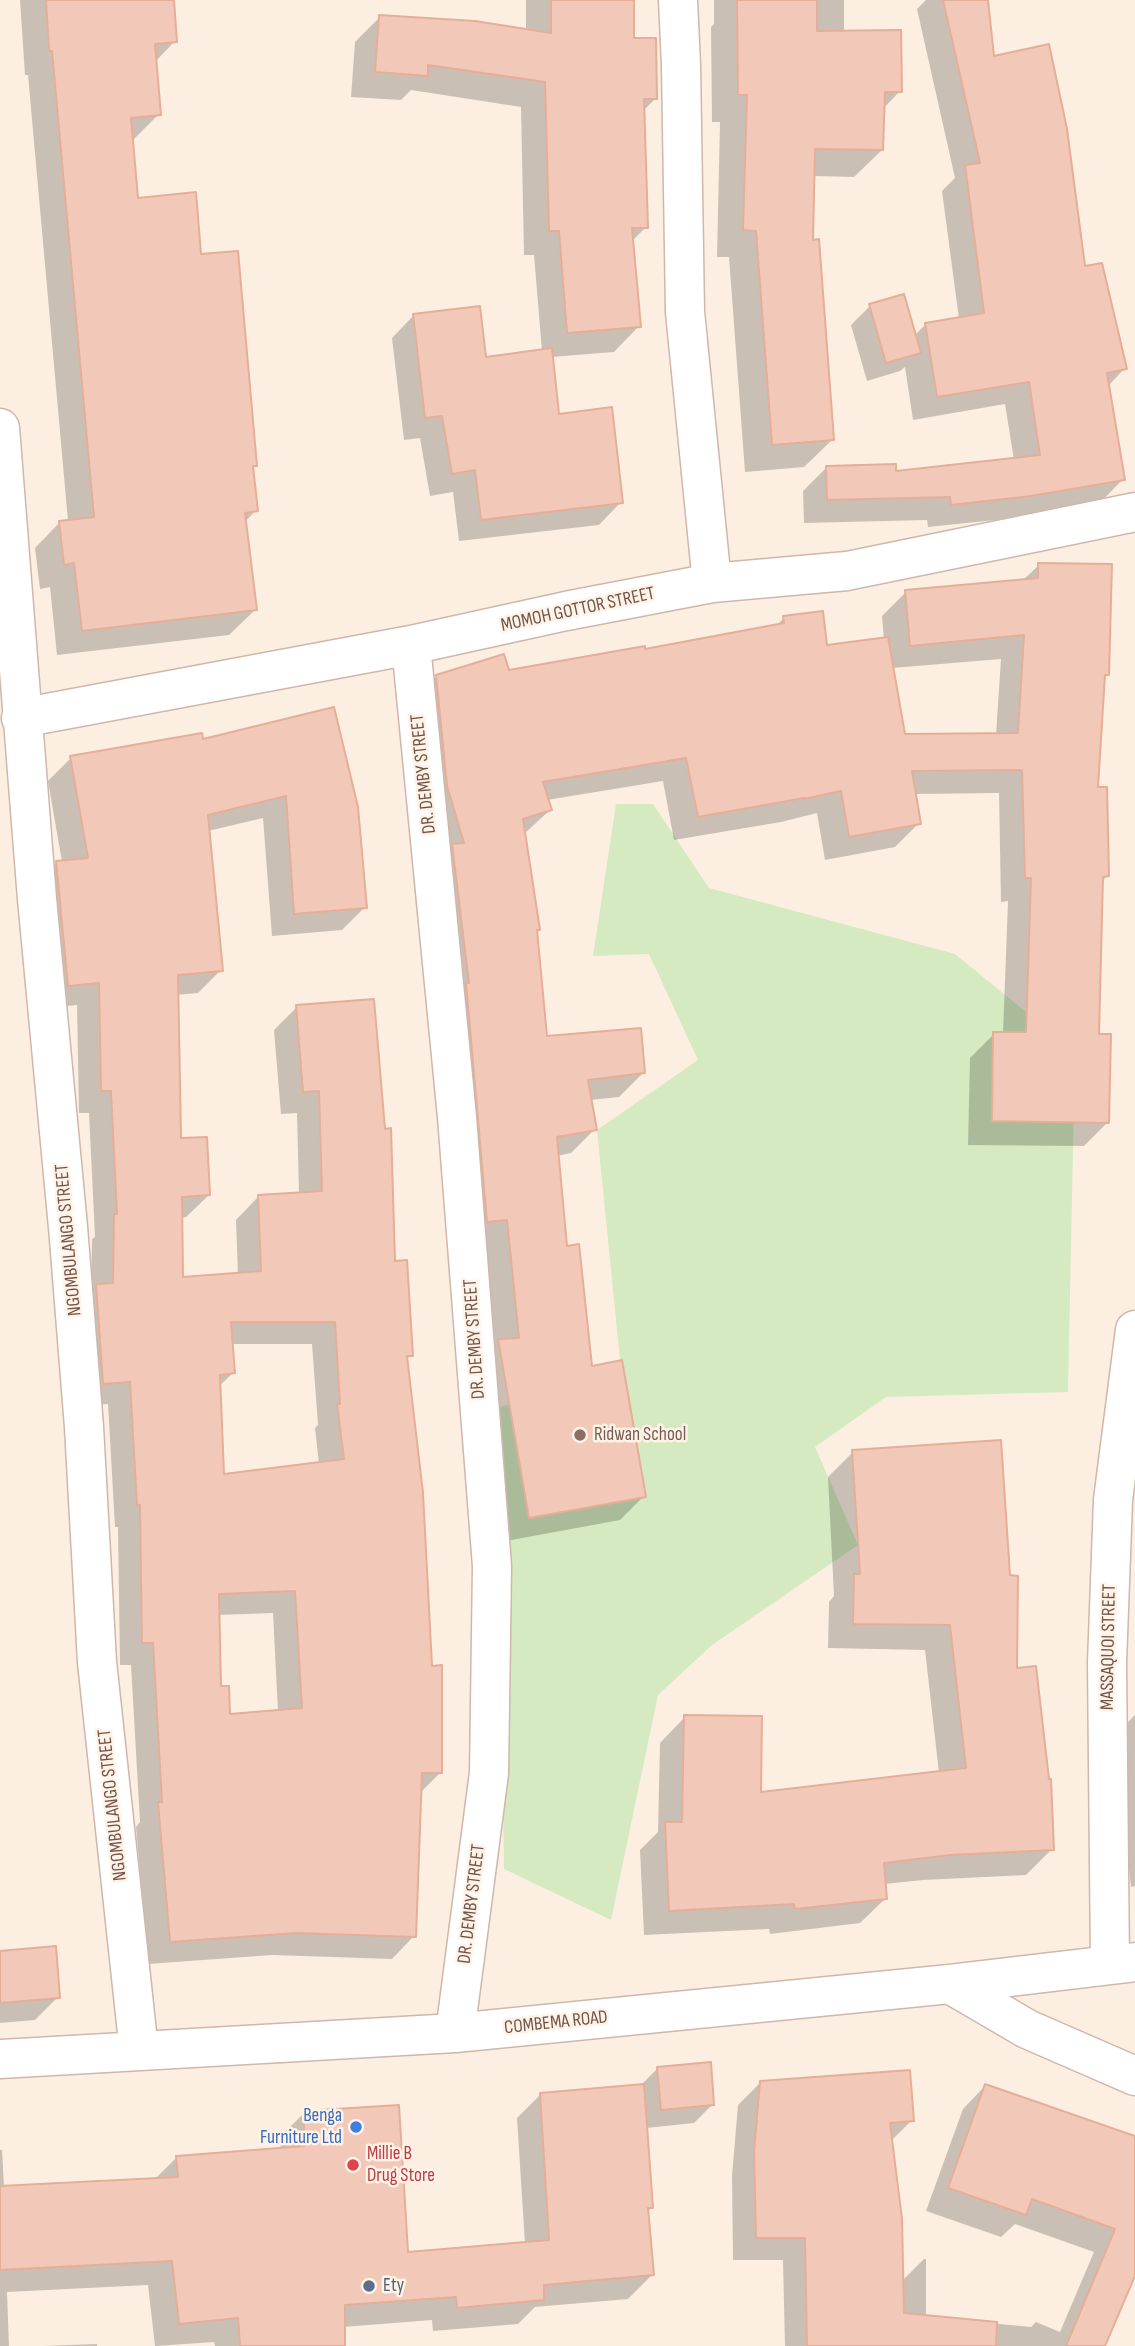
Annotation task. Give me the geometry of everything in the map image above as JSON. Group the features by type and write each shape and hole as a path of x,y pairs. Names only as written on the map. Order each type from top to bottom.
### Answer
{"street":[{"path":"678,0 685,312 712,583"},
{"name":"NGOMBULANGO STREET","path":"0,428 21,718 84,1427 97,1662 139,2051"},
{"name":"MOMOH GOTTOR STREET","path":"21,718 411,645 712,583 848,571 1135,512"},
{"name":"DR. DEMBY STREET","path":"411,645 457,1117 492,1566 489,1773 455,2033"},
{"name":"MASSAQUOI STREET","path":"1123,1963 1107,1663 1124,1501 1135,1330"},
{"name":"COMBEMA ROAD","path":"0,2059 455,2033 950,1984 1123,1963"},
{"path":"950,1984 1027,2029 1135,2076"}],"green space":[{"path":"616,804 653,804 709,888 955,954 1075,1052 1068,1392 886,1397 815,1447 858,1545 712,1645 658,1695 611,1920 504,1869 497,1408 621,1370 597,1130 698,1060 649,954 593,956"}],"building":[{"path":"46,0 174,0 177,42 155,44 161,115 131,118 138,198 196,192 201,254 238,251 257,466 253,466 258,511 245,513 257,610 82,631 74,563 64,565 59,521 94,517"},
{"path":"551,0 634,0 634,38 656,38 657,99 644,99 648,228 632,228 641,327 567,333 559,231 549,231 545,82 428,65 428,76 375,72 379,15 475,21 551,33"},
{"path":"737,0 817,0 817,31 901,30 902,92 885,92 883,150 815,149 813,240 819,239 834,440 772,445 756,231 743,230 747,95 738,95"},
{"path":"943,0 988,0 994,56 1049,44 1067,129 1085,266 1102,263 1127,369 1107,373 1125,480 1031,496 951,505 950,497 827,500 826,466 896,464 896,471 1040,455 1029,382 937,397 925,323 984,313 965,165 980,163"},
{"path":"904,294 921,353 886,363 869,304"},
{"path":"480,306 486,357 552,348 559,414 612,407 623,503 481,520 475,470 452,474 442,416 425,418 413,314"},
{"path":"1038,563 1112,564 1109,675 1105,675 1098,787 1107,787 1109,876 1103,877 1099,1034 1111,1034 1109,1123 992,1121 993,1032 1026,1032 1031,878 1025,878 1022,770 912,771 921,824 849,837 841,791 698,817 686,758 543,782 552,810 523,819 540,930 537,930 547,1036 641,1028 645,1073 588,1080 597,1130 557,1137 567,1246 579,1244 592,1366 622,1360 646,1497 529,1518 498,1339 519,1338 507,1220 487,1222 466,983 469,983 452,844 464,843 447,786 436,675 504,654 509,670 645,646 645,649 784,623 783,616 823,611 827,645 888,637 905,734 1018,733 1024,635 910,646 905,590 1038,578"},
{"path":"334,707 358,807 367,908 294,914 286,796 208,815 223,971 178,975 181,1138 207,1137 210,1195 182,1197 183,1277 261,1271 258,1195 322,1191 319,1091 303,1092 296,1005 374,999 385,1129 391,1128 395,1261 407,1260 413,1356 407,1356 423,1493 432,1666 442,1665 442,1773 422,1773 416,1937 296,1933 170,1942 158,1802 162,1802 153,1643 142,1643 140,1505 137,1505 130,1382 103,1384 96,1284 113,1283 114,1214 117,1214 111,1091 101,1091 99,983 68,986 56,861 88,858 70,756 202,733 203,739","holes":["231,1322 335,1322 340,1404 337,1404 344,1459 224,1474 220,1375 235,1373","295,1591 302,1708 230,1714 229,1686 221,1686 219,1594"]},
{"path":"1001,1440 1010,1575 1018,1576 1017,1668 1036,1666 1051,1779 1054,1850 950,1855 884,1863 887,1899 795,1909 794,1904 669,1911 665,1822 682,1822 684,1715 762,1716 761,1792 966,1768 950,1625 853,1624 854,1574 860,1574 852,1450"},
{"path":"56,1946 60,1998 0,2003 0,1951"},
{"path":"711,2062 714,2105 661,2110 657,2067"},
{"path":"910,2070 914,2121 890,2123 902,2219 904,2313 997,2322 996,2346 807,2346 805,2238 756,2238 754,2152 760,2081"},
{"path":"644,2084 653,2208 648,2208 654,2275 544,2285 544,2300 457,2308 456,2297 345,2305 345,2346 240,2346 238,2318 179,2324 172,2261 0,2270 0,2186 178,2177 176,2156 305,2146 303,2111 399,2105 408,2252 549,2240 540,2093"},
{"path":"985,2084 1135,2136 1135,2276 1105,2346 1066,2346 1115,2229 1032,2199 1026,2215 948,2188"}],"place":[{"name":"Ridwan School","path":"580,1435"},
{"name":"Benga Furniture Ltd","path":"356,2127"},
{"name":"Millie B Drug Store","path":"353,2165"},
{"name":"Ety","path":"369,2286"}]}
